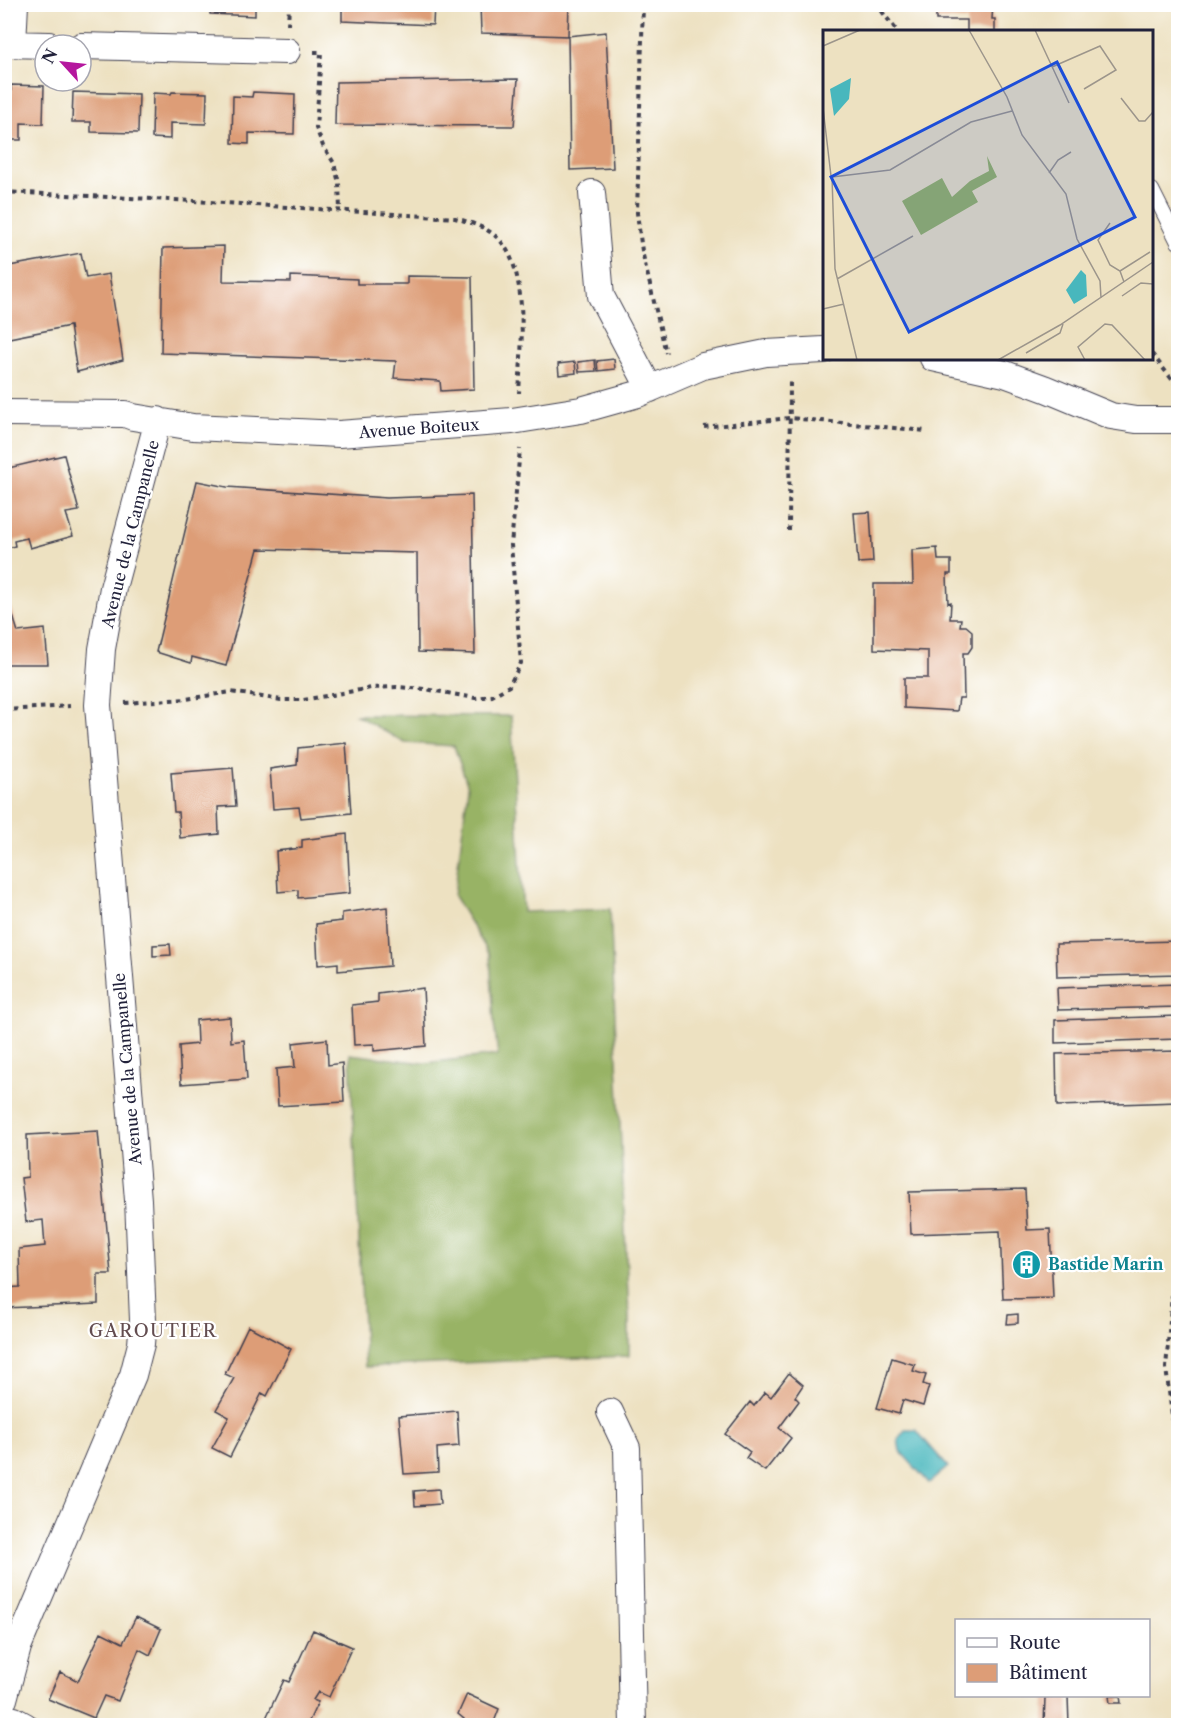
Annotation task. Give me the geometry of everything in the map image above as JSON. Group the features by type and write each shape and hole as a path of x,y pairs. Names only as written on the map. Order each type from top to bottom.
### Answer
{"street":[{"path":"15,4 9,44 33,45"},
{"path":"93,46 287,51"},
{"path":"592,193 601,296 650,389"},
{"name":"Avenue Boiteux","path":"4,413 125,414 193,427 339,434 512,421 581,410 650,389 703,366 766,353 823,350"},
{"path":"942,360 1005,374 1111,416 1137,420 1179,420"},
{"name":"Avenue de la Campanelle","path":"4,1699 18,1647 133,1375 144,1320 135,1158 98,705 102,649 113,588 158,420"},
{"path":"610,1412 627,1448 633,1725"},
{"path":"4,1718 25,1725"}],"lane":[{"path":"1153,192 1179,242"}],"path":[{"path":"289,4 287,51 321,52 316,128 323,146 334,163 339,183 340,210"},
{"path":"638,366 666,353 642,251 637,213 643,4"},
{"path":"876,4 896,30"},
{"path":"4,192 455,218 482,226 503,244 517,273 522,318 519,400"},
{"path":"789,531 790,352"},
{"path":"1153,355 1179,387"},
{"path":"704,427 790,418 926,431"},
{"path":"4,710 186,699 231,692 281,700 303,700 372,688 397,687 425,689 475,698 492,696 509,686 521,663 511,545 519,449 531,446"},
{"path":"1179,1286 1172,1295 1166,1368 1179,1462"}],"green space":[{"path":"356,715 511,716 523,912 610,909 629,1356 365,1367 350,1054 424,1063 498,1055 490,955 454,896 468,787 454,746 405,743"}],"water":[{"path":"905,1430 916,1430 948,1467 929,1483 900,1451 898,1439"}],"building":[{"path":"210,4 255,4 255,16 210,14"},
{"path":"342,4 434,4 433,25 342,21"},
{"path":"480,4 569,4 568,36 481,33"},
{"path":"936,4 993,4 992,19 995,19 995,30 967,30 967,20 936,20"},
{"path":"606,32 613,168 570,170 568,36"},
{"path":"518,79 514,126 335,125 336,82"},
{"path":"11,85 33,86 33,93 44,93 43,124 21,123 21,140 4,140 4,95 11,95"},
{"path":"172,92 207,93 206,124 170,123 170,139 152,138 153,93 171,94"},
{"path":"253,92 295,94 294,134 249,133 249,144 232,143 233,96 252,97"},
{"path":"73,93 139,94 138,133 91,132 91,122 72,122"},
{"path":"224,246 223,281 291,282 291,276 357,279 357,284 407,284 407,276 472,277 474,389 441,391 440,381 394,378 396,361 161,353 163,248"},
{"path":"81,253 86,278 109,274 123,360 77,372 70,326 4,339 4,267"},
{"path":"614,359 615,369 598,371 597,361"},
{"path":"595,360 596,371 579,372 578,362"},
{"path":"575,362 576,373 559,375 558,364"},
{"path":"64,455 79,511 66,513 73,536 30,548 27,538 14,541 15,546 4,549 4,469"},
{"path":"197,481 227,487 387,498 472,495 475,654 418,652 417,553 258,549 226,666 192,657 191,663 156,652"},
{"path":"870,512 873,562 858,563 854,513"},
{"path":"937,548 938,560 951,560 951,574 947,574 948,603 951,602 950,619 961,619 960,626 966,626 972,631 972,647 968,653 963,653 964,698 959,698 957,711 904,708 904,678 928,678 928,651 874,649 874,584 913,584 912,550"},
{"path":"4,587 18,632 45,629 48,664 4,664"},
{"path":"346,743 351,813 301,818 299,807 273,809 270,769 297,765 298,748"},
{"path":"233,768 236,806 218,807 219,834 180,838 178,812 174,812 171,773"},
{"path":"347,834 350,893 298,898 298,890 278,892 276,851 302,848 302,840"},
{"path":"387,907 390,966 338,971 338,963 318,965 316,924 342,921 342,913"},
{"path":"1178,941 1178,974 1057,977 1056,944"},
{"path":"170,944 171,955 153,956 153,945"},
{"path":"1178,984 1178,1007 1058,1010 1057,988"},
{"path":"423,988 426,1046 374,1051 374,1044 354,1045 352,1005 378,1002 378,994"},
{"path":"1178,1016 1178,1039 1055,1043 1055,1020"},
{"path":"230,1017 231,1042 244,1040 247,1079 181,1084 179,1046 197,1044 196,1020"},
{"path":"327,1039 328,1065 342,1063 344,1102 278,1106 276,1069 295,1067 293,1043"},
{"path":"1178,1051 1178,1102 1057,1106 1056,1054"},
{"path":"98,1131 111,1274 98,1274 98,1304 4,1308 4,1288 20,1287 19,1249 45,1246 43,1220 26,1222 21,1178 28,1177 27,1135"},
{"path":"1025,1189 1027,1230 1050,1229 1053,1298 1003,1299 1000,1231 911,1234 909,1192"},
{"path":"1018,1314 1018,1323 1007,1324 1008,1315"},
{"path":"248,1326 291,1349 267,1396 262,1393 230,1457 212,1448 229,1417 216,1410 234,1378 225,1374"},
{"path":"892,1358 915,1365 913,1371 926,1375 923,1384 929,1386 923,1406 903,1400 899,1414 877,1408"},
{"path":"789,1373 803,1385 795,1397 799,1401 779,1428 791,1438 765,1471 746,1458 750,1452 725,1434 750,1402 754,1406 765,1392 771,1397"},
{"path":"457,1411 459,1446 437,1448 438,1472 404,1474 399,1416"},
{"path":"439,1489 440,1504 415,1506 414,1491"},
{"path":"4,1507 6,1507 10,1585 4,1585"},
{"path":"136,1617 161,1629 150,1655 139,1649 118,1701 104,1696 94,1718 48,1699 60,1672 78,1681 101,1632 123,1643"},
{"path":"313,1630 352,1647 329,1697 318,1692 313,1700 318,1702 307,1725 282,1725 266,1718 284,1680 289,1682"},
{"path":"467,1694 499,1709 494,1722 501,1725 461,1725 464,1719 458,1714"},
{"path":"1045,1697 1068,1697 1069,1725 1044,1725"},
{"path":"1109,1697 1120,1697 1121,1703 1110,1703"}],"place":[{"name":"Bastide Marin","path":"1027,1264"}],"district":[{"name":"GAROUTIER","path":"153,1331"}]}
